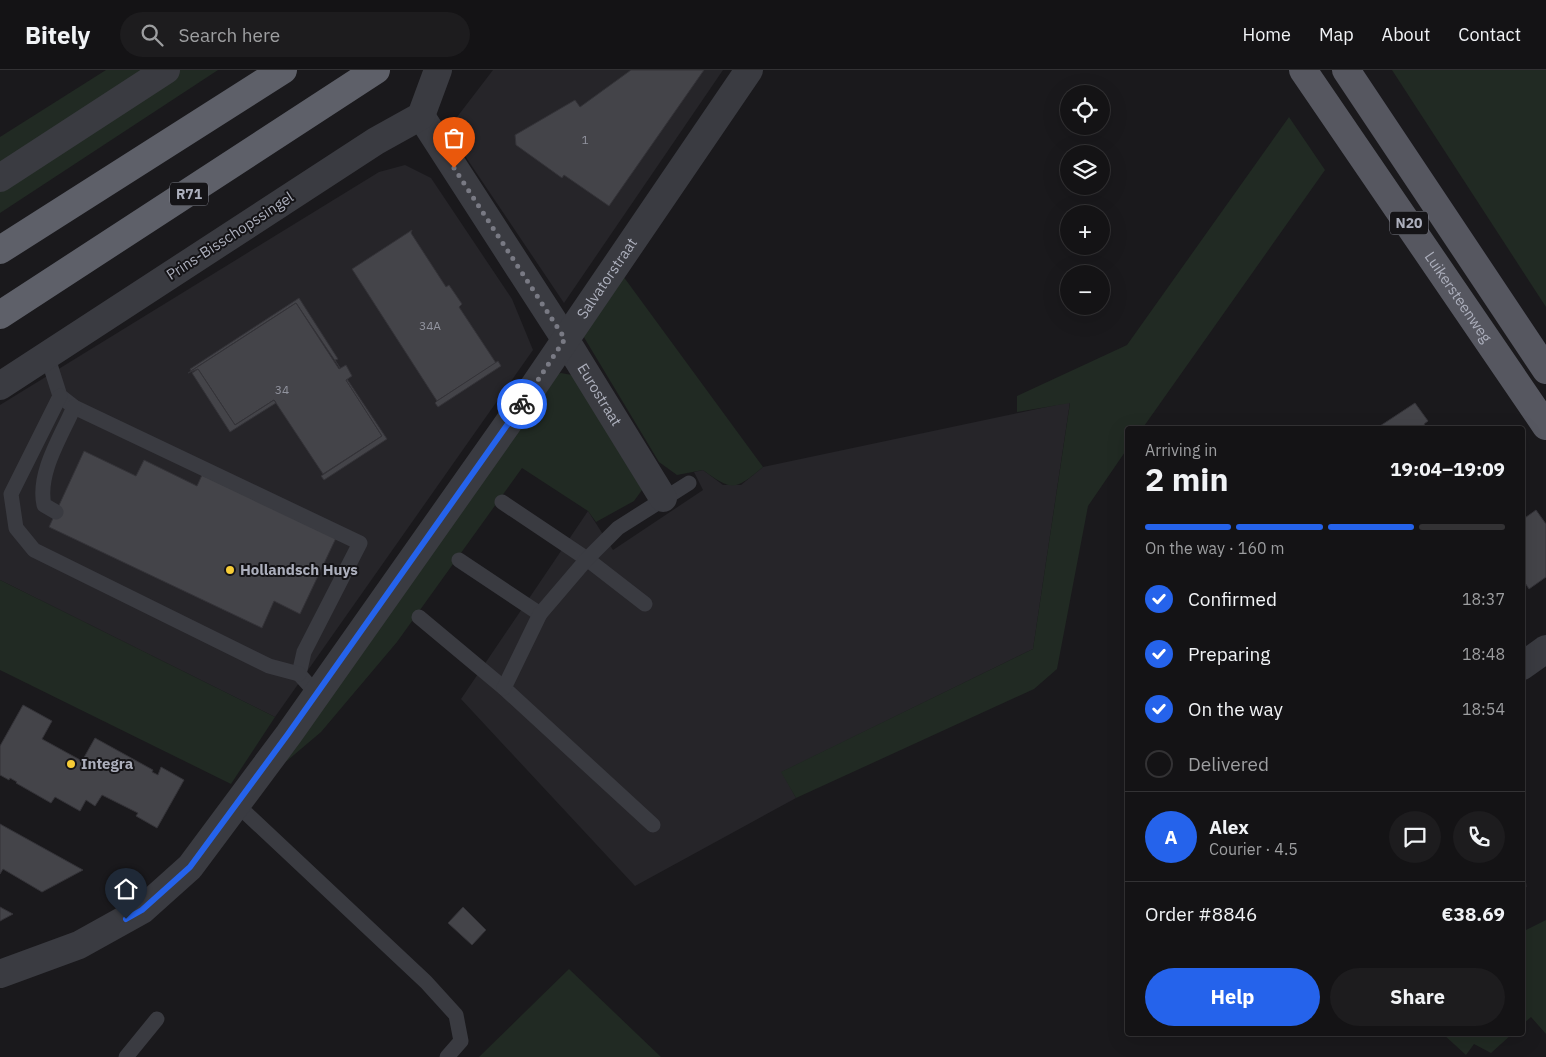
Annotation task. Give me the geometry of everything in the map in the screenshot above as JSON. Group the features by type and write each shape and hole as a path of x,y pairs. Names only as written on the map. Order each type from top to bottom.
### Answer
{"highway":[{"path":"0,250 282,70"},
{"name":"R71","path":"0,315 376,70"}],"main road":[{"name":"Luikersteenweg","path":"1303,70 1546,426"},
{"name":"Luikersteenweg","path":"1346,70 1360,94 1546,370"}],"street":[{"path":"0,178 166,70"},
{"path":"421,116 438,70"},
{"name":"Salvatorstraat","path":"0,974 79,945 142,910 190,867 317,694 565,339 749,70"},
{"name":"Eurostraat","path":"421,116 565,339 662,498"},
{"name":"Prins-Bisschopssingel","path":"0,386 376,141 421,116"},
{"path":"1525,664 1546,649"}],"lane":[{"path":"48,354 60,396 74,408 360,543 304,652 299,674"},
{"path":"60,396 12,494 16,528 34,550 269,666 299,674 317,694"},
{"path":"56,512 44,505 41,492 46,471 74,408"},
{"path":"504,688 540,614 587,559 618,528 662,498 689,483"},
{"path":"502,502 587,559 645,604"},
{"path":"459,560 540,614"},
{"path":"419,617 504,688 654,825"},
{"path":"246,814 426,982 456,1015 461,1041 447,1057"},
{"path":"126,1057 157,1019"}],"shaded area":[{"path":"106,70 218,70 0,213 0,137"},
{"path":"493,70 723,70 564,303 459,147 457,117"},
{"path":"1392,70 1546,70 1546,307"},
{"path":"1289,117 1325,170 1144,426 1125,426 1125,452 1088,506 1057,669 1034,689 796,798 781,772 1033,649 1070,403 1017,412 1017,396 1127,345"},
{"path":"405,165 431,178 512,299 533,350 275,717 0,580 0,405 379,172"},
{"path":"623,276 763,467 740,484 728,485 703,470 677,475 659,462 582,334"},
{"path":"561,373 572,375 642,490 634,501 596,522 588,511 522,468 397,642 321,732 275,771 551,376"},
{"path":"1070,402 1033,649 782,772 796,798 635,886 461,699 588,511 613,550 703,490 694,472 703,470 723,485 741,485 763,467"},
{"path":"0,580 275,717 231,784 0,670"},
{"path":"1546,920 1546,1034 1531,1017 1525,1022 1525,930"},
{"path":"569,969 661,1057 479,1057"},
{"path":"1445,1036 1510,1036 1491,1053 1474,1044 1466,1055"}],"building":[{"path":"631,70 704,70 609,206 564,175 562,178 516,145 515,135 575,100 580,107"},
{"path":"412,230 411,233 446,287 449,285 462,304 459,307 496,363 437,401 352,269"},
{"path":"299,298 338,359 335,360 340,368 296,303 191,371 190,369"},
{"path":"296,303 339,369 346,365 352,376 346,380 382,436 323,474 274,400 235,425 198,369 188,373"},
{"path":"498,361 501,366 438,407 435,403 437,401"},
{"path":"198,369 235,425 274,400 276,403 230,432 192,373"},
{"path":"347,379 387,439 324,480 321,476 382,436"},
{"path":"1415,403 1428,421 1424,424 1425,426 1380,426"},
{"name":"Hollandsch Huys","path":"84,451 136,476 144,460 197,486 202,475 336,538 300,614 274,601 262,628 49,527"},
{"path":"1536,510 1546,524 1546,577 1529,589 1525,583 1525,518"},
{"name":"Integra","path":"23,705 52,721 42,739 82,761 95,738 153,770 152,772 158,775 161,767 184,780 157,828 136,816 138,813 102,795 95,806 86,800 80,811 55,797 51,803 10,778 9,780 0,775 0,746"},
{"path":"0,824 83,870 42,892 3,869 0,874"},
{"path":"0,907 13,914 0,921"},
{"path":"463,907 486,930 472,945 448,923"}],"way so far":[{"path":"454,168 565,339 522,404"}],"place":[{"name":"Hollandsch Huys","path":"230,570"},
{"name":"Integra","path":"71,764"}],"route":[{"path":"126,919 142,910 190,867 288,734 522,404"}]}
